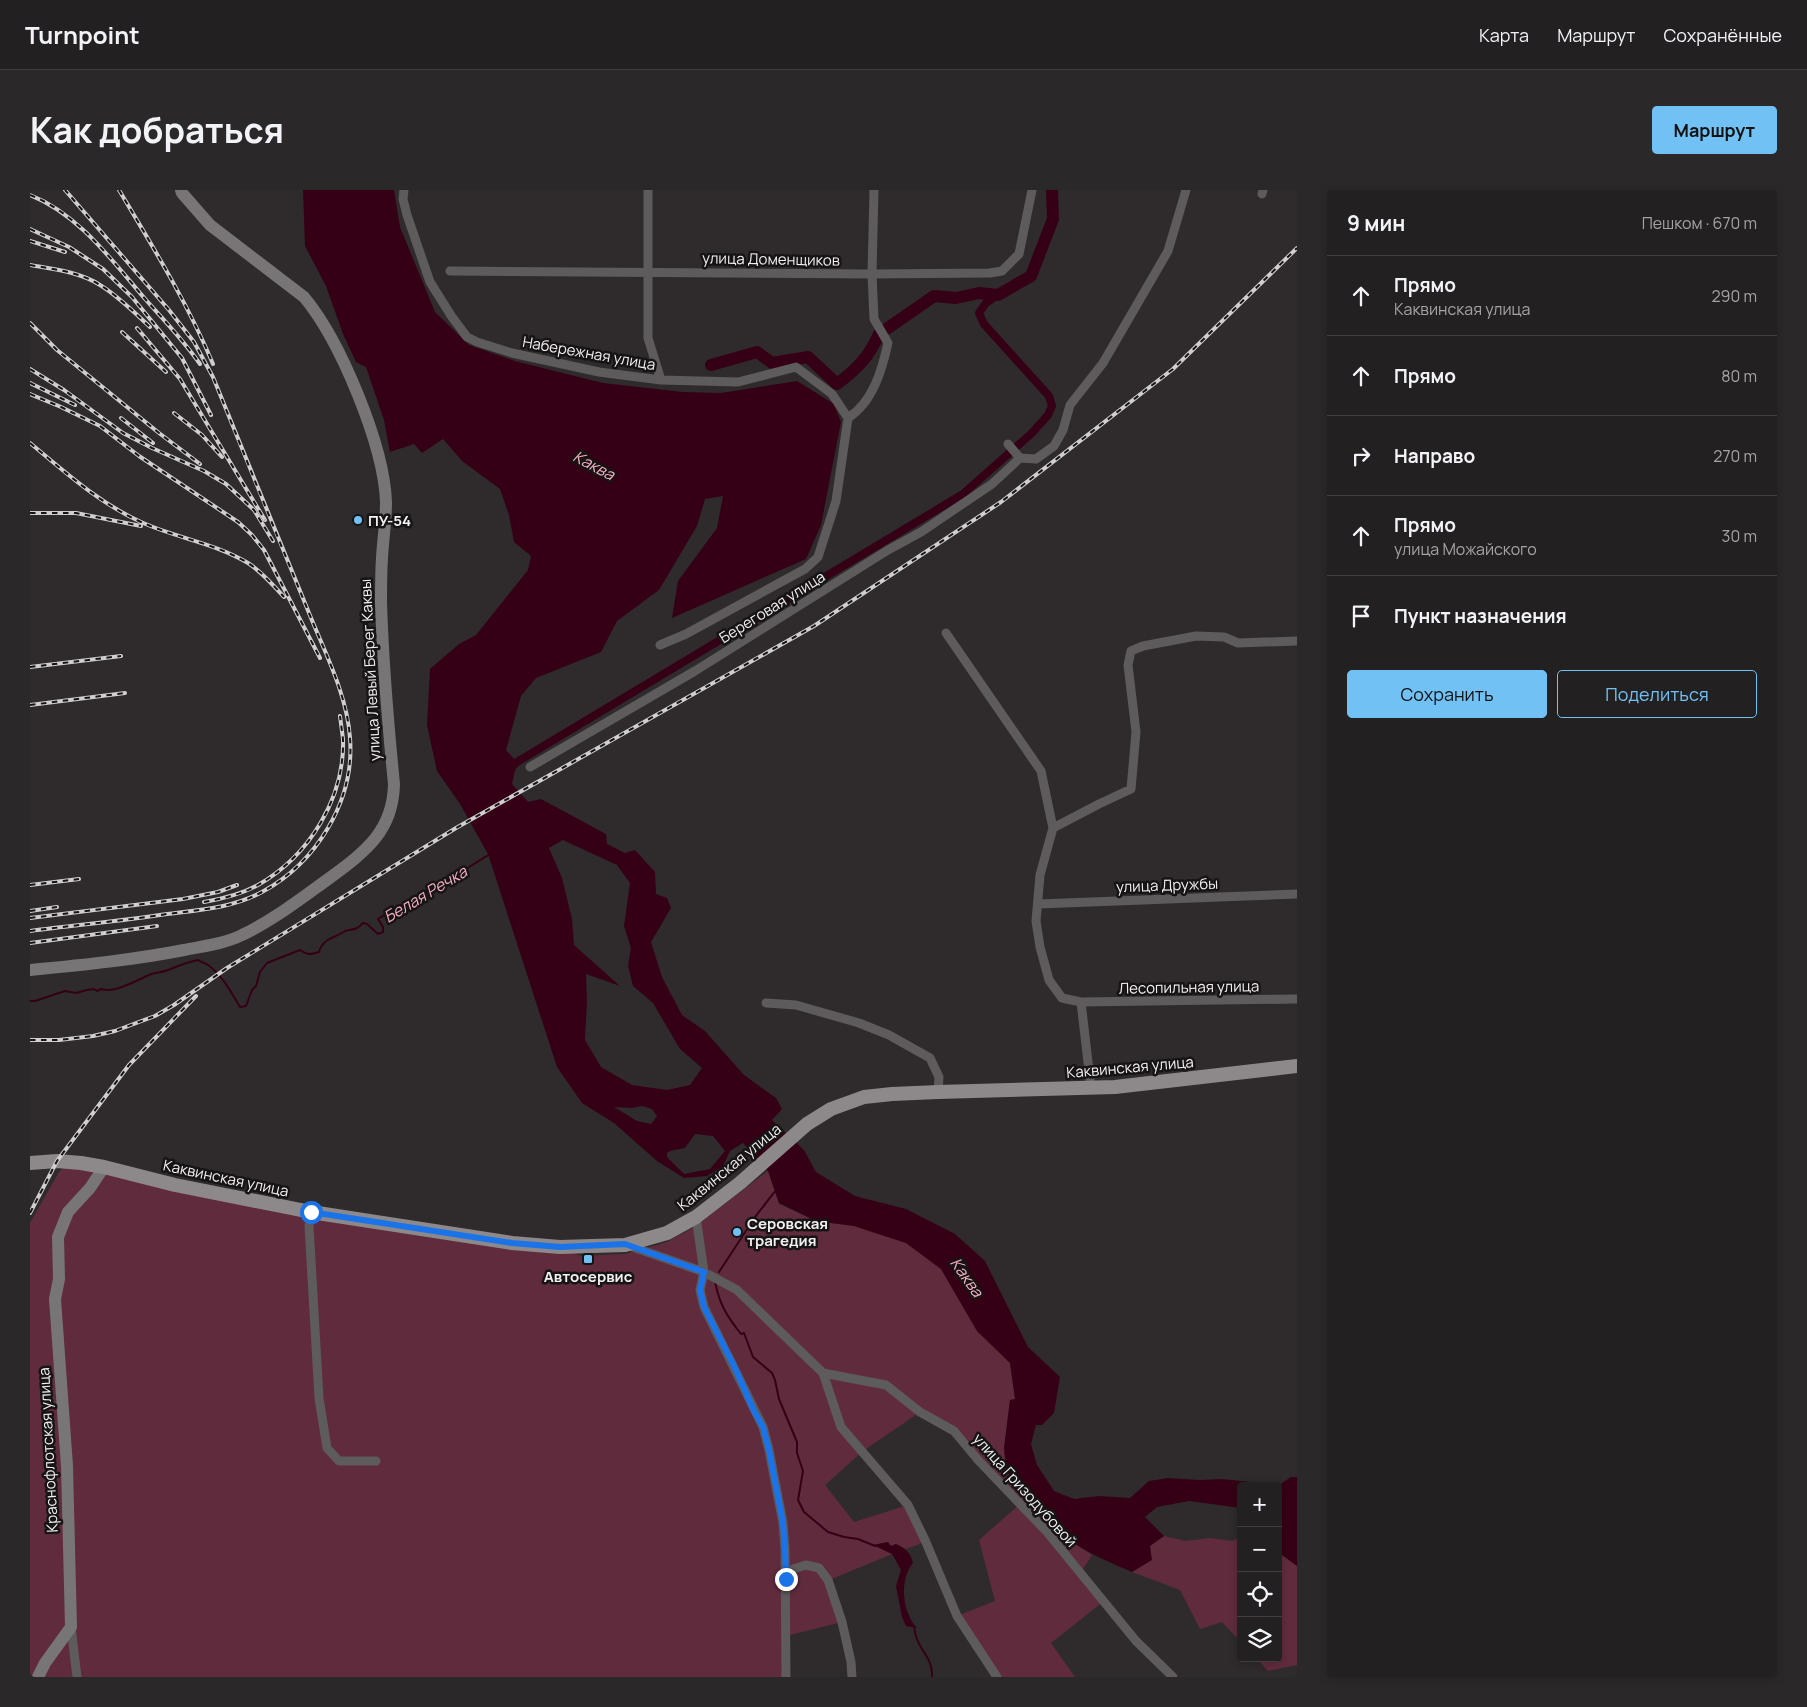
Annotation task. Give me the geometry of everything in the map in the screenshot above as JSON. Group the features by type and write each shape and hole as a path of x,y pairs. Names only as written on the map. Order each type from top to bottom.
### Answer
{"main road":[{"name":"улица Левый Берег Каквы","path":"30,970 138,959 215,944 242,935 308,894 361,854 381,832 391,811 394,784 386,693 381,581 386,502 381,467 374,440 342,361 316,312 304,297 210,225 182,193 182,190"},
{"name":"Каквинская улица","path":"30,1163 57,1161 104,1167 175,1185 311,1212 512,1243 567,1247 625,1244 667,1233 696,1217 740,1183 807,1124 831,1109 864,1097 938,1092 1091,1088 1297,1066"},
{"name":"Краснофлотская улица","path":"71,1627 67,1466 55,1299 59,1279 58,1237 68,1212 90,1188 104,1167"},
{"path":"38,1677 45,1663 71,1627"}],"street":[{"name":"Набережная улица","path":"404,190 403,199 407,215 430,282 452,317 468,337 512,353 599,372 661,380 738,382 796,367 832,394 848,418"},
{"path":"648,190 648,338 661,380"},
{"path":"660,645 686,634 806,569 818,557 836,501 848,418 858,411 870,394 882,369 888,343 874,319 872,274 874,190"},
{"name":"улица Доменщиков","path":"450,271 990,273 1002,271 1020,254 1032,190"},
{"path":"1008,444 1020,458 1036,459 1054,446 1063,430 1070,405 1103,363 1168,251 1186,190"},
{"name":"Береговая улица","path":"530,767 695,671 888,550 921,532 992,484 1020,458"},
{"path":"946,633 1040,771 1053,828 1040,875 1039,904 1036,921 1040,948 1049,980 1062,998 1081,1002 1091,1088"},
{"path":"1053,828 1131,789 1136,732 1128,665 1132,651 1143,646 1196,636 1224,637 1238,643 1297,640"},
{"name":"улица Дружбы","path":"1039,904 1297,894"},
{"name":"Лесопильная улица","path":"1081,1002 1297,999"},
{"path":"766,1003 796,1005 859,1023 890,1035 930,1058 939,1077 938,1092"},
{"path":"311,1212 309,1226 319,1398 327,1448 339,1461 376,1461"},
{"path":"696,1217 704,1272 700,1290 704,1307 763,1427 778,1494 785,1549 786,1677"},
{"path":"625,1244 704,1272 737,1290 823,1373 842,1427 908,1505 926,1540 957,1616 997,1677"},
{"name":"улица Гризодубовой","path":"823,1373 886,1385 920,1412 954,1431 978,1460 1047,1532 1136,1641 1173,1677"},
{"path":"786,1579 794,1569 806,1565 819,1568 828,1580 842,1622 851,1662 852,1677"},
{"path":"71,1627 78,1677"}],"shaded area":[{"path":"69,1162 175,1185 560,1247 581,1256 625,1254 667,1242 696,1226 768,1171 779,1204 816,1221 854,1226 906,1243 941,1269 977,1331 1010,1363 1015,1399 1010,1400 1004,1448 1041,1514 1059,1533 1092,1555 1081,1572 1104,1601 1051,1643 1075,1677 997,1677 957,1616 995,1601 979,1540 1020,1504 954,1431 920,1412 863,1451 825,1485 854,1522 908,1505 922,1543 906,1549 896,1544 891,1546 888,1542 874,1545 892,1554 829,1580 842,1622 786,1636 786,1677 30,1677 30,1223 59,1172"},
{"path":"1164,1536 1186,1541 1210,1538 1232,1541 1237,1539 1237,1638 1222,1622 1200,1629 1180,1590 1132,1572 1151,1560 1150,1546"},
{"path":"1282,1555 1297,1566 1297,1665 1268,1671 1260,1662 1282,1662"}],"water":[{"name":"Каква","path":"303,190 394,190 400,227 435,312 469,345 515,361 603,383 683,392 721,393 797,381 834,404 841,422 821,525 806,559 672,618 678,581 717,528 723,496 705,499 697,526 659,590 617,621 601,652 536,678 521,696 506,750 517,762 512,784 528,802 541,799 606,834 607,844 625,853 635,850 655,872 656,894 667,898 671,908 651,942 662,977 682,1015 705,1031 744,1075 776,1098 782,1109 772,1120 804,1150 816,1172 855,1196 906,1209 955,1234 985,1261 1028,1347 1060,1377 1054,1413 1042,1425 1036,1425 1031,1444 1037,1465 1054,1491 1074,1499 1099,1496 1130,1498 1149,1481 1168,1478 1222,1479 1250,1482 1237,1482 1237,1507 1189,1501 1157,1507 1145,1517 1164,1536 1150,1546 1152,1560 1132,1572 1075,1544 1051,1525 1033,1499 1022,1496 1006,1469 1004,1448 1010,1400 1015,1399 1010,1363 977,1331 941,1269 906,1243 854,1226 816,1221 779,1203 768,1171 743,1143 730,1151 723,1166 707,1176 684,1178 657,1161 614,1123 582,1103 557,1067 488,854 460,804 437,771 427,725 430,669 459,644 476,635 528,570 531,556 514,542 509,515 500,489 462,461 443,439 422,453 414,444 390,452 384,420 366,367 356,362 343,334 326,286 305,246","holes":["563,840 617,865 630,883 624,926 631,948 628,966 633,986 653,1003 680,1049 702,1068 690,1085 667,1090 632,1085 601,1067 585,1040 586,974 620,986 574,945 572,919 562,878 549,848","642,1106 652,1109 657,1116 651,1124 637,1121 614,1107 632,1108","695,1134 713,1136 725,1151 710,1169 684,1174 667,1157 667,1153 685,1148"]},
{"path":"1291,1477 1297,1477 1297,1566 1282,1555 1282,1483"},
{"path":"888,1542 891,1546 896,1544 905,1549 912,1559 913,1563 904,1587 904,1596 908,1613 917,1628 906,1626 902,1617 896,1586 901,1570 892,1554 873,1545"}],"waterway":[{"path":"888,328 934,296 956,298 979,293 998,295 1031,276 1053,219 1052,190"},
{"path":"510,769 517,762 963,494 1032,433 1048,415 1052,406 1049,396 984,324 979,313 986,303 998,295"},
{"path":"711,365 757,352 772,363 808,357 837,384 862,362 879,334"},
{"name":"Белая Речка","path":"30,1001 65,991 76,993 94,989 97,991 101,989 112,990 151,974 198,960 208,965 218,974 240,1007 246,1006 252,990 256,986 260,972 267,963 300,950 309,954 319,952 326,941 345,931 357,928 363,923 367,924 378,934 383,932 383,927 378,919 395,908 417,898 437,883 461,872 490,854"},
{"path":"719,1272 755,1217 776,1190"},
{"path":"715,1282 724,1310 741,1334 744,1333 753,1357 772,1373 775,1380 779,1399 797,1442 797,1453 803,1471 798,1500 804,1512 828,1532 858,1539 875,1546"},
{"path":"914,1627 919,1644 931,1665 932,1677"}],"railway":[{"path":"30,931 216,908 239,902 262,892 281,880 299,865 328,828 339,807 346,785 350,762 348,721 339,688 213,377 194,342 169,310 65,190"},
{"path":"119,190 181,298 213,364"},
{"path":"30,195 48,203 64,214 94,240 174,331 200,364"},
{"path":"30,229 69,247 103,269 132,297 182,358 211,415"},
{"path":"30,241 65,252"},
{"path":"30,1040 59,1040 93,1036 115,1031 155,1016 227,968 456,828 814,626 1001,502 1173,369 1297,248"},
{"path":"30,265 66,272 92,281 120,299 150,327"},
{"path":"30,323 57,350 200,464"},
{"path":"137,328 180,379 265,520"},
{"path":"122,332 166,372"},
{"path":"30,369 64,390 123,433 204,471 226,484 254,510 273,541"},
{"path":"30,383 75,405"},
{"path":"30,394 100,426 139,456 238,522 264,550 320,658"},
{"path":"174,413 202,435 222,457"},
{"path":"121,418 153,443"},
{"path":"30,443 111,506 154,528 209,545 235,556 258,570 284,597"},
{"path":"30,513 76,513 141,526"},
{"path":"30,667 121,656"},
{"path":"30,705 125,693"},
{"path":"204,902 232,896 258,885 276,873 308,842 320,823 338,783 343,739 340,716"},
{"path":"30,885 79,879"},
{"path":"30,918 183,899 218,892 237,885"},
{"path":"30,911 57,907"},
{"path":"30,943 157,926"},
{"path":"30,1213 57,1161 129,1065 196,996"}],"place":[{"name":"ПУ-54","path":"358,520"},
{"name":"Серовская трагедия","path":"737,1232"},
{"name":"Автосервис","path":"588,1259"}],"route":[{"path":"311,1212 512,1243 560,1247 625,1244 704,1272 700,1290 704,1307 763,1427 783,1523 786,1579"}]}
